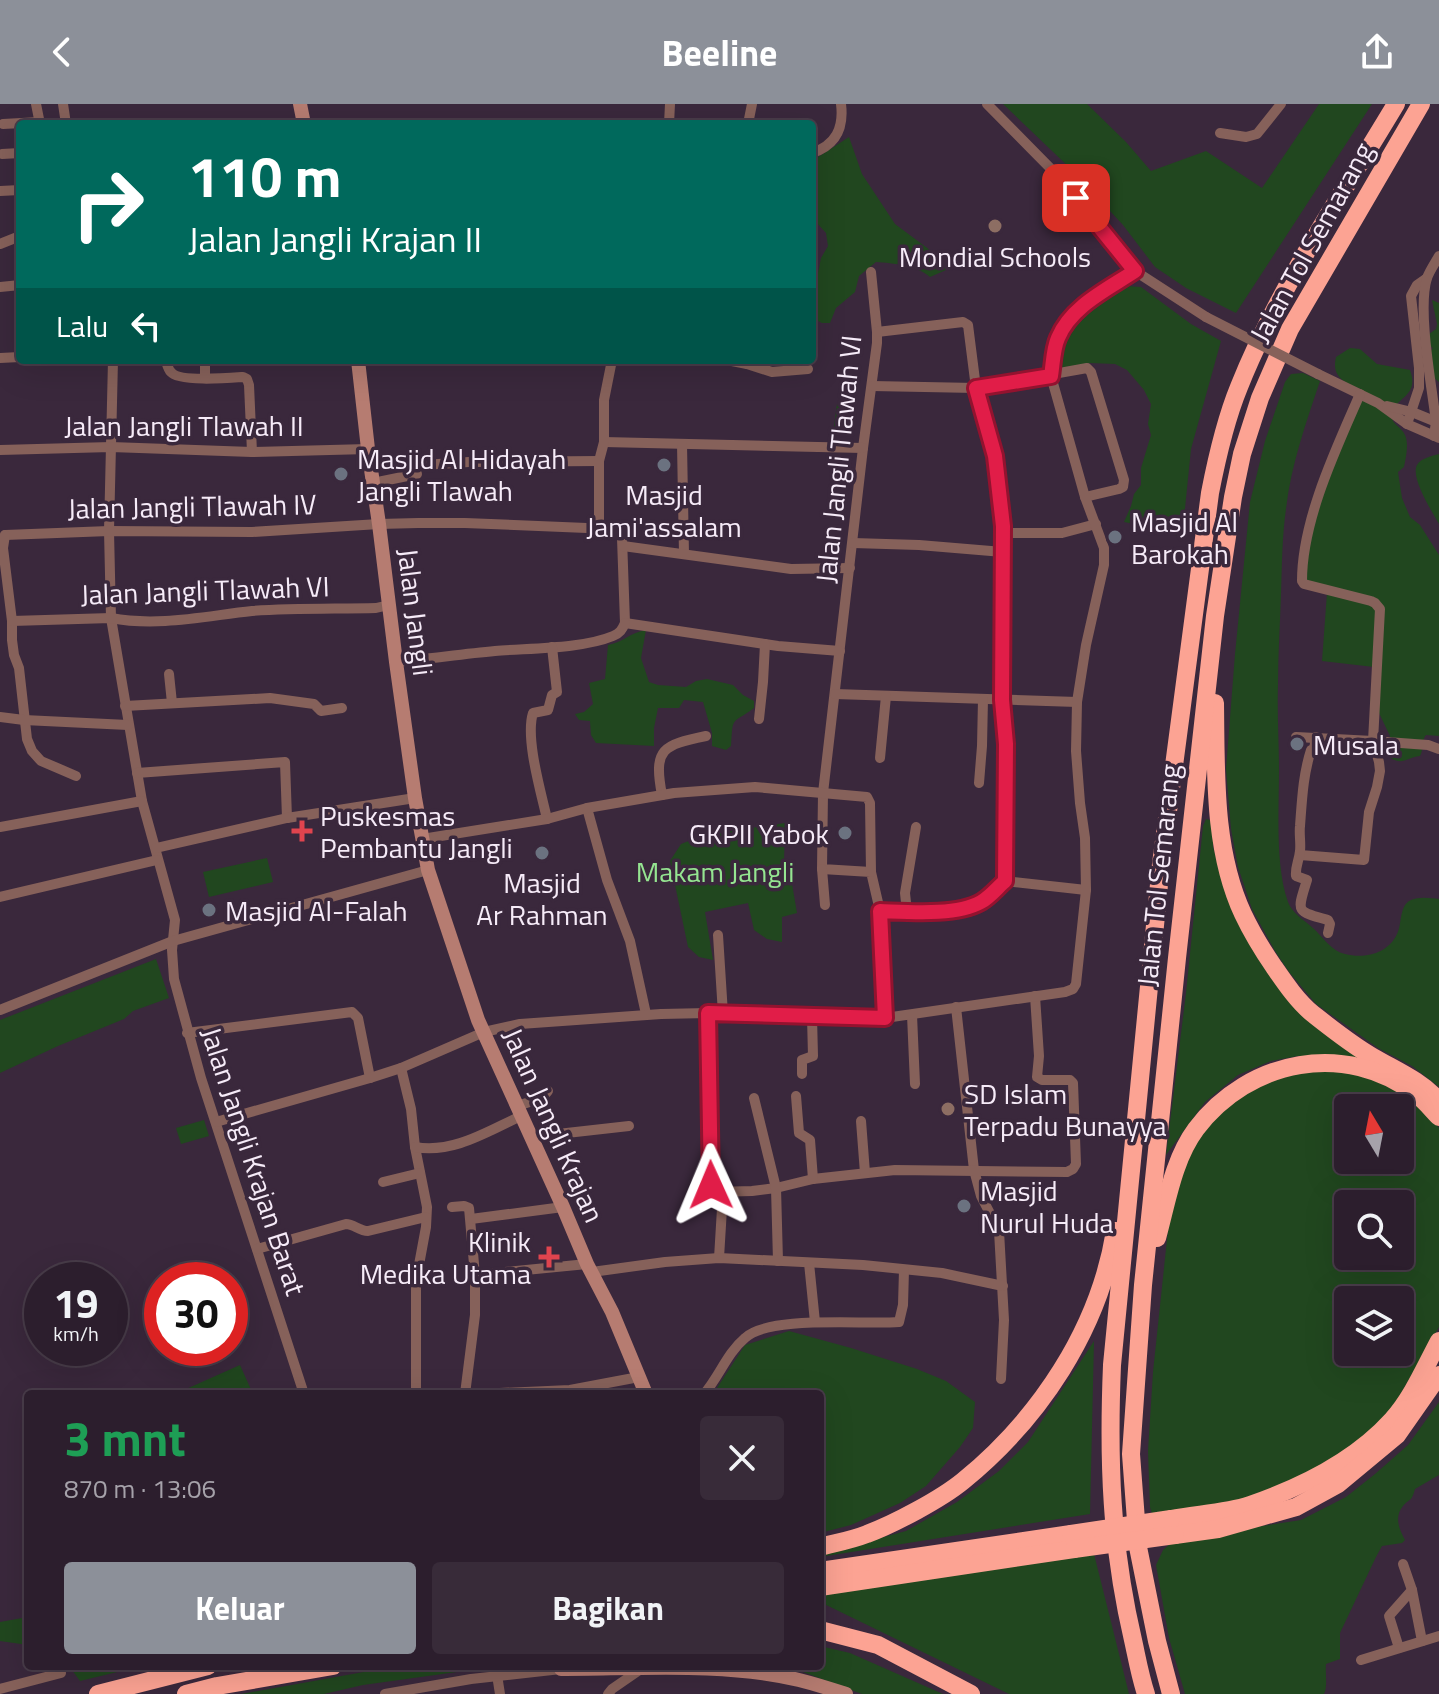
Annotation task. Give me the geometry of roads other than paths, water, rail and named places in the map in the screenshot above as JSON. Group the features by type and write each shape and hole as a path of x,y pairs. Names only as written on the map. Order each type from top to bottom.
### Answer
{"highway":[{"name":"Jalan Tol Semarang","path":"1146,1694 1126,1611 1112,1517 1109,1428 1112,1365 1161,864 1208,508 1218,454 1238,389 1273,310 1396,104"},
{"name":"Jalan Tol Semarang","path":"1171,1694 1138,1547 1131,1454 1143,1285 1215,616 1239,468 1260,398 1290,329 1421,104"},
{"path":"1215,616 1216,769 1221,831 1228,870 1243,913 1266,956 1309,1011 1372,1057 1425,1087 1439,1101"},
{"path":"1143,1285 1178,1161 1195,1130 1222,1101 1249,1082 1281,1068 1336,1063 1386,1077 1418,1096 1439,1117"},
{"path":"824,1546 866,1535 961,1483 1033,1409 1072,1354 1106,1274 1138,1103"},
{"path":"824,1586 1173,1527 1248,1506 1316,1479 1361,1447 1392,1419 1413,1389 1439,1341"},
{"path":"1173,1527 1218,1529 1296,1507 1338,1484 1397,1435 1439,1375"},
{"path":"824,1571 1072,1542"},
{"path":"824,1631 878,1645 971,1694"},
{"path":"98,1694 192,1670"},
{"path":"186,1694 310,1670"}],"street":[{"path":"816,151 830,144 837,135 843,118 841,104"},
{"path":"987,104 1056,174 1135,271 1206,317 1378,403 1407,424 1437,437 1424,304 1427,278 1439,256"},
{"path":"1220,133 1246,137 1257,134 1281,104"},
{"path":"3,124 16,124"},
{"path":"216,1122 370,1078 484,1032 520,1024 646,1014 885,1018 1073,989 1086,890 1085,838 1076,751 1077,702 1104,565 1104,548 1085,497 1051,376 1058,338 1070,320 1083,306 1135,271"},
{"name":"Jalan Jangli Tlawah VI","path":"840,651 877,332 871,272"},
{"path":"1407,424 1419,388 1411,296 1417,285 1427,278"},
{"path":"877,332 967,324 976,388 995,456 1003,533 1002,700 1006,744 1005,881 975,905 953,910 880,911"},
{"name":"Jalan Jangli Krajan Barat","path":"113,364 109,531 111,618 142,801 175,920 174,979 187,1033 303,1390"},
{"path":"167,364 174,375 243,377 249,381 252,452"},
{"path":"205,364 205,378"},
{"name":"Jalan Jangli","path":"358,364 396,662 428,870"},
{"path":"396,662 552,647 610,637 621,632 625,623 621,534 599,527 599,461 604,442 604,400 611,364"},
{"path":"753,364 772,372 808,369"},
{"path":"872,386 976,388 1089,369 1124,480 1123,487 1119,489 1085,497"},
{"path":"1300,855 1366,858 1369,812 1380,771 1373,741 1380,609 1371,601 1304,584 1301,576 1323,482 1360,394"},
{"path":"1378,403 1437,423"},
{"path":"604,442 863,448"},
{"path":"682,444 684,554"},
{"name":"Jalan Jangli Tlawah II","path":"0,450 111,447 252,452 368,449"},
{"path":"373,483 420,470 469,462 599,461"},
{"name":"Jalan Jangli Tlawah IV","path":"3,531 252,532 379,524 465,523 599,527"},
{"path":"1003,533 1062,533 1096,524"},
{"path":"3,531 12,640 19,668 27,739 41,761 76,776"},
{"path":"853,543 1003,552"},
{"path":"623,546 791,569 850,568"},
{"name":"Jalan Jangli Tlawah VI","path":"12,621 111,618 172,621 254,611 376,608 389,605"},
{"path":"625,623 765,644 840,651 823,793 825,905"},
{"path":"759,719 765,644"},
{"path":"547,819 533,751 531,719 533,713 548,710 552,695 557,692 552,647"},
{"path":"169,674 172,703"},
{"path":"835,694 1077,702"},
{"path":"880,758 886,696"},
{"path":"125,706 259,698 314,704 321,711 342,708"},
{"path":"979,783 983,699"},
{"path":"0,717 128,725"},
{"path":"662,795 662,752 669,746 706,736"},
{"path":"1296,737 1428,745 1439,749"},
{"path":"1316,737 1304,770 1300,855 1295,866 1296,876 1307,880 1300,902 1302,911 1306,915 1328,920 1328,933"},
{"path":"137,773 285,762 287,818"},
{"path":"422,839 547,819 587,808 662,795 755,787 864,796 869,799 871,872 880,911 885,1018"},
{"path":"0,897 287,818 415,798"},
{"path":"0,827 142,801"},
{"path":"587,808 607,880 630,941 646,1014"},
{"path":"907,912 905,893 916,827"},
{"path":"822,869 871,872"},
{"path":"0,1010 173,941 428,870"},
{"name":"Jalan Jangli Krajan","path":"428,870 478,1020 589,1268 612,1312 644,1390"},
{"path":"1005,881 1086,890"},
{"path":"718,935 723,1014"},
{"path":"708,1013 711,1185 713,1191 723,1192 776,1188 813,1179 919,1169 1067,1172 1073,1169 1076,1164 1073,1083 1070,1080 1042,1080 1037,1077 1039,1056 1035,996"},
{"path":"956,1007 974,1170 981,1196 999,1231 1004,1337 1001,1379"},
{"path":"187,1033 355,1013 370,1078"},
{"path":"912,1015 915,1084"},
{"path":"802,1074 802,1060 813,1056 812,1017"},
{"path":"401,1068 427,1207 416,1281 416,1390"},
{"path":"415,1147 455,1146 542,1098 548,1091"},
{"path":"796,1096 799,1133 810,1140 813,1179"},
{"path":"754,1098 776,1188 778,1261"},
{"path":"861,1121 865,1173"},
{"path":"531,1137 629,1126"},
{"path":"383,1182 420,1173"},
{"path":"719,1258 723,1192"},
{"path":"452,1207 467,1206 471,1219 475,1315 466,1390"},
{"path":"471,1219 563,1207"},
{"path":"257,1249 346,1224 368,1231 426,1217"},
{"path":"475,1275 719,1258 863,1265 942,1273 1003,1286"},
{"path":"809,1263 815,1322"},
{"path":"707,1390 736,1347 754,1330 815,1322 899,1322 904,1270"},
{"path":"570,1390 639,1377"},
{"path":"1403,1564 1412,1590 1422,1641"},
{"path":"1399,1648 1389,1616 1412,1590"},
{"path":"1361,1660 1439,1636"},
{"path":"385,1694 537,1670"},
{"path":"608,1694 640,1670"},
{"path":"725,1670 799,1680 846,1694"},
{"path":"0,1689 61,1673"},
{"path":"497,1675 500,1694"}],"place":[{"name":"Mondial Schools","path":"995,226"},
{"name":"Masjid Jami'assalam","path":"664,465"},
{"name":"Masjid Al Hidayah Jangli Tlawah","path":"341,474"},
{"name":"Masjid Al Barokah","path":"1115,537"},
{"name":"Musala","path":"1297,744"},
{"name":"Puskesmas Pembantu Jangli","path":"302,831"},
{"name":"GKPII Yabok","path":"845,833"},
{"name":"Masjid Ar Rahman","path":"542,853"},
{"name":"Masjid Al-Falah","path":"209,910"},
{"name":"SD Islam Terpadu Bunayya","path":"948,1109"},
{"name":"Masjid Nurul Huda","path":"964,1206"},
{"name":"Klinik Medika Utama","path":"549,1257"}],"park label":[{"name":"Makam Jangli","path":"715,871"}]}
